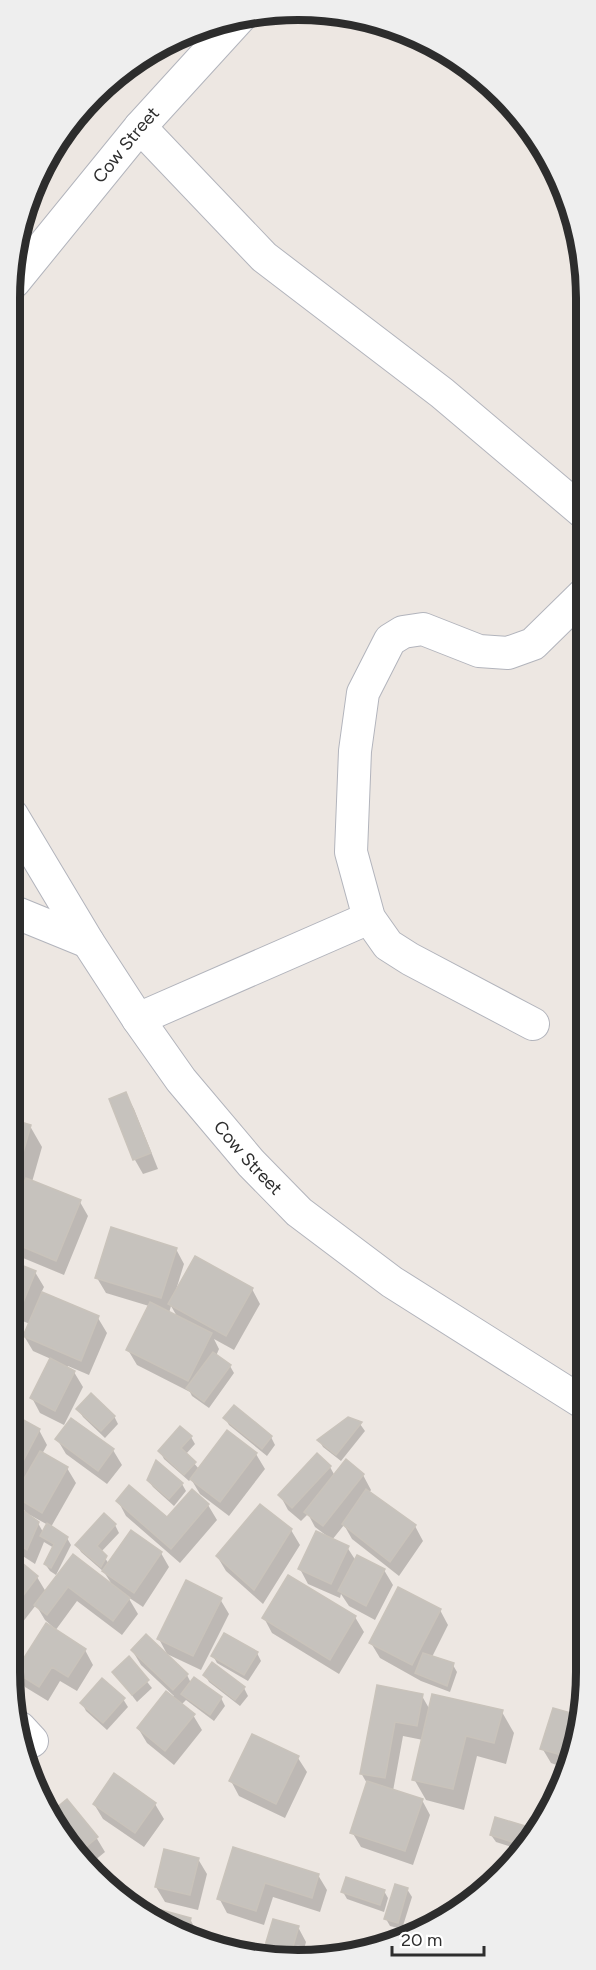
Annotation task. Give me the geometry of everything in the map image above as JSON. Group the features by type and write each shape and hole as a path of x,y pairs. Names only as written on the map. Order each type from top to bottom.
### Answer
{"street":[{"name":"Cow Street","path":"21,274 140,127 231,28"},
{"path":"140,127 264,257 442,393 576,506"},
{"path":"534,1024 410,959 388,945 369,918 351,852 355,751 363,693 390,640 403,632 423,628 479,651 508,653 533,644 576,602"},
{"name":"Cow Street","path":"20,829 138,1020 181,1080 251,1163 299,1212 392,1282 576,1398"},
{"path":"20,914 88,942"},
{"path":"138,1020 369,918"}],"building":[{"path":"126,1092 151,1153 133,1160 109,1099"},
{"path":"20,1122 31,1125 20,1164"},
{"path":"26,1178 81,1200 56,1261 20,1246 20,1192"},
{"path":"111,1227 177,1248 161,1298 95,1278"},
{"path":"195,1256 253,1288 226,1336 168,1304"},
{"path":"20,1265 36,1271 20,1310"},
{"path":"42,1292 99,1316 81,1361 23,1336"},
{"path":"150,1302 212,1333 188,1381 126,1350"},
{"path":"213,1352 231,1365 204,1402 186,1388"},
{"path":"50,1358 75,1371 55,1411 30,1398"},
{"path":"91,1393 115,1416 101,1431 76,1409"},
{"path":"234,1405 272,1436 262,1449 223,1418"},
{"path":"348,1417 362,1422 336,1455 317,1440"},
{"path":"20,1418 40,1429 20,1467"},
{"path":"71,1418 114,1449 98,1471 55,1439"},
{"path":"180,1426 192,1436 181,1448 196,1462 184,1475 158,1451"},
{"path":"227,1430 257,1453 220,1502 190,1479"},
{"path":"40,1451 68,1467 42,1513 20,1500 20,1486"},
{"path":"317,1453 331,1466 292,1508 278,1495"},
{"path":"346,1459 364,1474 323,1526 304,1512"},
{"path":"156,1460 183,1483 169,1499 147,1480"},
{"path":"129,1485 167,1517 192,1489 209,1504 171,1549 116,1501"},
{"path":"366,1489 416,1525 390,1562 342,1524"},
{"path":"260,1504 292,1529 254,1590 216,1556"},
{"path":"20,1508 39,1522 27,1550 20,1545"},
{"path":"104,1513 116,1524 97,1546 107,1556 101,1567 75,1545"},
{"path":"47,1523 68,1537 51,1568 44,1564 54,1544 40,1536"},
{"path":"131,1530 162,1552 134,1593 102,1571"},
{"path":"316,1531 349,1546 331,1584 298,1569"},
{"path":"73,1554 130,1598 113,1621 68,1587 47,1615 34,1605"},
{"path":"357,1555 385,1569 366,1606 338,1591"},
{"path":"20,1561 38,1576 20,1600"},
{"path":"288,1575 356,1616 330,1660 262,1618"},
{"path":"186,1580 222,1598 193,1656 157,1639"},
{"path":"398,1587 441,1609 412,1665 369,1643"},
{"path":"46,1623 86,1649 68,1677 52,1667 39,1687 20,1675 20,1664"},
{"path":"224,1633 258,1652 244,1675 211,1656"},
{"path":"146,1634 188,1674 173,1690 131,1650"},
{"path":"423,1653 454,1663 447,1686 415,1673"},
{"path":"129,1656 149,1680 132,1695 112,1672"},
{"path":"212,1662 245,1687 235,1700 203,1675"},
{"path":"194,1677 222,1697 210,1715 181,1694"},
{"path":"102,1678 125,1698 103,1723 80,1703"},
{"path":"377,1685 423,1694 417,1726 395,1722 385,1778 360,1774"},
{"path":"166,1691 195,1714 165,1751 137,1728"},
{"path":"432,1694 503,1710 494,1743 466,1736 453,1789 412,1780"},
{"path":"553,1708 573,1714 564,1756 540,1749"},
{"path":"252,1734 299,1756 276,1804 229,1781"},
{"path":"114,1773 156,1803 135,1833 93,1804"},
{"path":"367,1781 423,1799 405,1851 350,1833"},
{"path":"67,1799 98,1837 83,1849 56,1808"},
{"path":"495,1817 530,1827 518,1844 490,1835"},
{"path":"233,1847 319,1874 312,1898 265,1883 256,1911 217,1899"},
{"path":"164,1849 199,1858 190,1895 155,1887"},
{"path":"93,1858 117,1883 101,1869"},
{"path":"346,1877 385,1890 380,1905 341,1892"},
{"path":"395,1884 408,1888 398,1923 384,1919"},
{"path":"146,1906 191,1918 188,1928"},
{"path":"273,1919 299,1926 292,1950 264,1948"}]}
